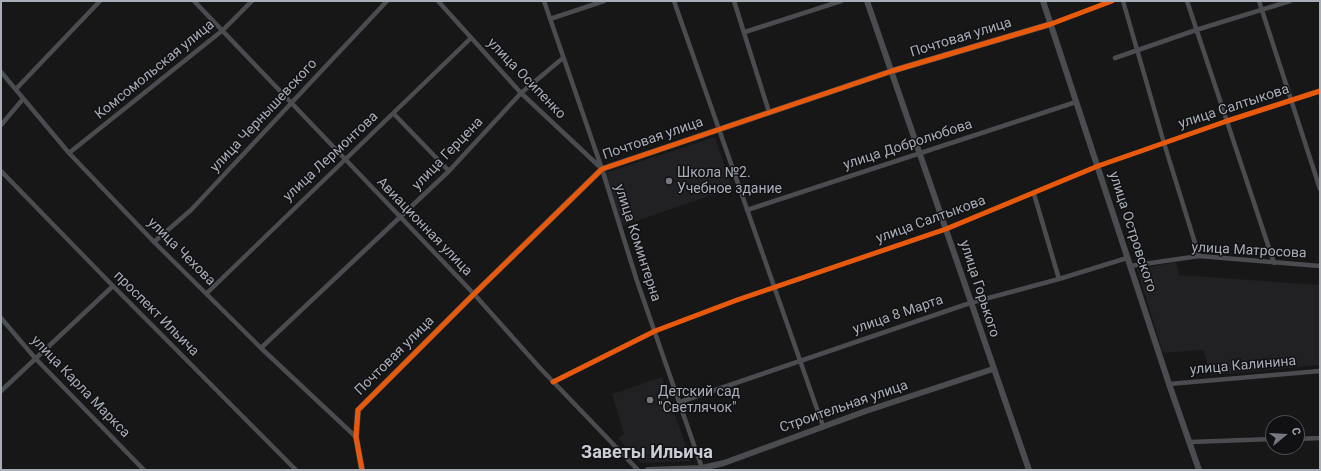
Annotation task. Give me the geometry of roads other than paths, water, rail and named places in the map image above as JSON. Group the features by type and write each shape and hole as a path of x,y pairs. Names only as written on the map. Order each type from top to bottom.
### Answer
{"street":[{"path":"16,89 100,1"},
{"name":"Авиационная улица","path":"194,1 291,102 343,159 474,294 553,382 638,470"},
{"name":"Комсомольская улица","path":"69,153 223,30 252,1"},
{"name":"улица Чернышевского","path":"154,242 191,210 387,1"},
{"name":"улица Осипенко","path":"438,1 521,93 602,169"},
{"name":"улица Коминтерна","path":"544,1 702,468"},
{"path":"550,19 604,1"},
{"path":"674,1 823,426"},
{"path":"734,1 769,112"},
{"path":"745,32 841,1"},
{"name":"улица Горького","path":"867,1 970,303 1029,470"},
{"name":"улица Островского","path":"1043,1 1127,258 1199,470"},
{"path":"1051,24 1112,1"},
{"path":"1123,1 1164,143 1199,256"},
{"path":"1187,1 1274,263"},
{"path":"1259,1 1320,189"},
{"path":"1115,58 1196,30 1290,1"},
{"name":"Почтовая улица","path":"362,470 356,437 358,410 602,169 892,71 1051,24"},
{"name":"улица Лермонтова","path":"207,293 343,159 394,114 471,38"},
{"name":"улица Герцена","path":"261,348 449,171 521,93 563,58"},
{"name":"улица Чехова","path":"1,72 69,153 154,242 261,348 356,437"},
{"name":"улица Салтыкова","path":"553,382 655,331 774,288 946,229 1034,194 1098,166 1227,121 1320,91"},
{"path":"1,125 23,99"},
{"name":"улица Добролюбова","path":"747,210 1076,102"},
{"path":"394,114 449,171"},
{"name":"проспект Ильича","path":"1,171 296,470"},
{"path":"1034,194 1059,279"},
{"name":"улица Матросова","path":"1130,266 1199,256 1320,266"},
{"name":"улица 8 Марта","path":"680,402 970,303 1059,279 1127,258"},
{"path":"1,392 113,286"},
{"name":"улица Карла Маркса","path":"1,318 36,358 144,470"},
{"name":"Строительная улица","path":"648,470 702,468 726,462 823,426 993,369"},
{"name":"улица Калинина","path":"1169,384 1320,370"},
{"path":"1305,439 1320,438"},
{"path":"1190,442 1265,440"}],"place":[{"name":"Школа №2. Учебное здание","path":"669,181"},
{"name":"Детский сад \"Светлячок\"","path":"650,400"}],"district":[{"name":"Заветы Ильича","path":"647,453"}]}
